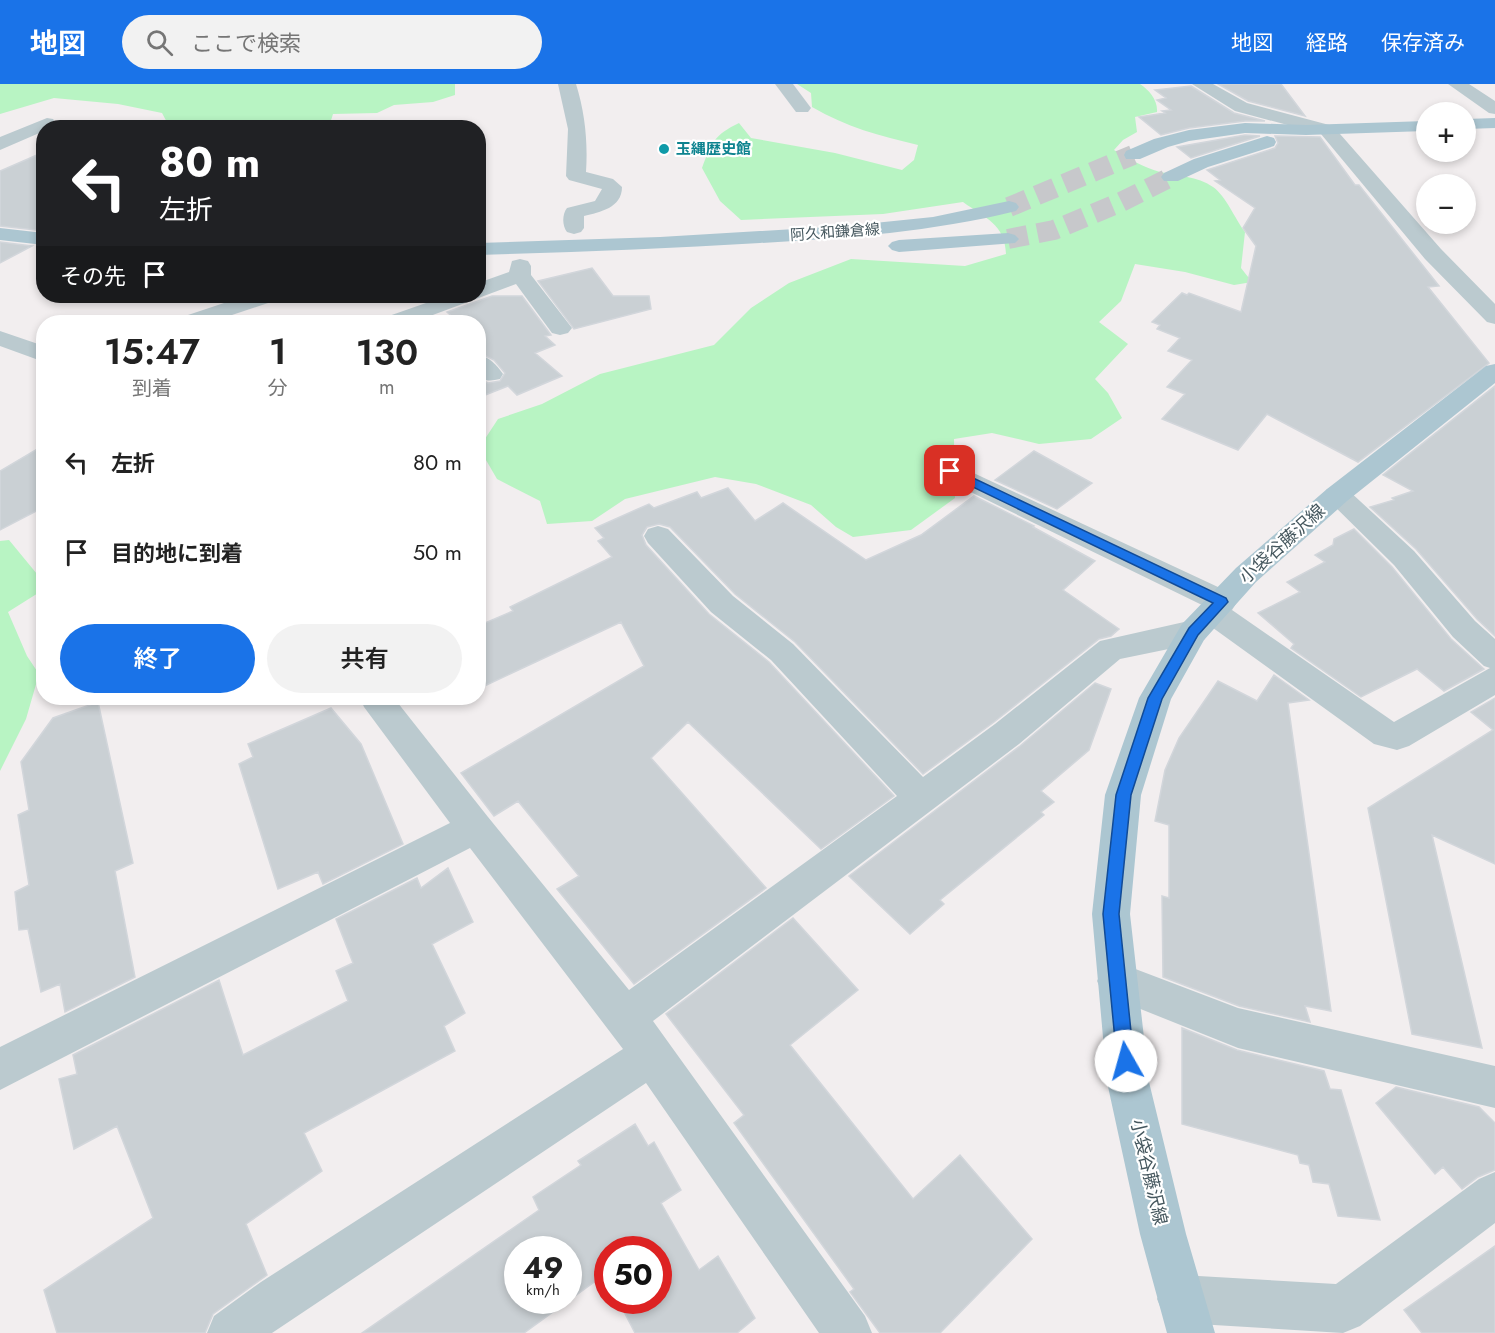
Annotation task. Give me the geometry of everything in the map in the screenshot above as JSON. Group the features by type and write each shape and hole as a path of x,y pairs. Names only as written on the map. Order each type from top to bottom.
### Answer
{"main road":[{"path":"1476,124 1495,123"},
{"path":"1133,155 1161,143 1189,136 1245,128 1316,130 1416,126"},
{"path":"1171,177 1210,159 1316,130"},
{"name":"阿久和鎌倉線","path":"486,249 660,243 889,229 933,223 1009,207"},
{"path":"0,234 36,238"},
{"name":"阿久和鎌倉線","path":"660,243 827,249 960,244 1008,239"},
{"name":"小袋谷藤沢線","path":"1186,1316 1163,1234 1128,1082 1111,914 1123,795 1155,698 1209,615 1246,574 1337,495 1495,371"}],"street":[{"path":"567,84 574,101 578,125 576,176 606,183 612,187 609,200 602,205 574,212 574,228"},
{"path":"784,84 802,108"},
{"path":"1201,84 1241,107 1316,130 1495,317"},
{"path":"1457,84 1495,109"},
{"path":"0,144 36,128"},
{"path":"486,287 520,271 560,328"},
{"path":"210,315 246,303"},
{"path":"437,315 455,303"},
{"path":"0,338 36,352"},
{"path":"950,471 1209,615 1386,734 1397,736 1495,679"},
{"path":"1337,495 1404,558 1464,629 1495,658"},
{"path":"658,536 722,604 782,652 920,797"},
{"path":"625,1017 1007,734 1111,649 1209,615"},
{"path":"381,705 475,828 625,1017 848,1333"},
{"path":"0,1068 475,828"},
{"path":"1117,981 1238,1028 1495,1086"},
{"path":"231,1333 278,1299 652,1055"},
{"path":"1186,1316 1343,1309 1495,1195"}],"green space":[{"path":"0,84 455,84 455,95 433,102 394,105 377,113 333,114 331,120 166,120 162,113 118,104 54,98 0,114"},
{"path":"797,84 1140,84 1152,96 1157,112 1135,117 1137,132 1123,140 1114,150 1148,168 1200,181 1218,191 1245,232 1241,268 1252,282 1234,285 1185,272 1135,264 1121,301 1099,322 1128,344 1095,379 1108,393 1122,418 1091,439 1039,444 992,433 954,439 955,498 911,530 853,537 836,527 811,505 756,484 715,477 625,499 592,521 547,524 540,501 497,479 486,460 486,437 498,419 542,404 600,374 714,345 751,308 789,283 851,259 965,266 1006,254 1005,244 998,229 963,202 883,214 741,220 720,201 702,168 715,140 724,131 739,123 751,138 835,153 902,170 914,160 918,145 864,130 825,114 812,107 811,93"},
{"path":"9,540 36,573 36,594 8,612 27,656 36,670 36,684 26,719 0,771 0,541"}],"building":[{"path":"1218,84 1281,84 1305,116 1248,101"},
{"path":"1191,86 1234,113 1265,121 1245,121 1189,128 1161,135 1139,117 1171,110 1157,100 1166,98 1155,90"},
{"path":"1245,135 1260,136 1191,158 1177,147"},
{"path":"1275,136 1320,137 1355,185 1359,185 1439,286 1428,287 1489,363 1358,462 1267,414 1238,450 1162,419 1185,394 1167,387 1192,360 1168,351 1180,338 1157,329 1160,325 1152,322 1182,293 1187,295 1189,293 1241,312 1256,246 1243,228 1255,208 1215,181 1220,180 1207,170 1275,148 1278,143"},
{"path":"36,155 36,230 0,226 0,171"},
{"path":"0,242 32,246 0,263"},
{"path":"592,268 613,296 649,296 651,309 574,329 538,281"},
{"path":"522,296 551,335 545,336 555,345 535,353 562,376 517,395 508,386 486,395 486,382 500,381 505,373 494,360 486,356 486,315 450,315 447,312 472,303 486,303 486,298"},
{"path":"1495,386 1495,636 1477,619 1416,549 1370,507 1394,500 1392,498 1413,491 1383,475"},
{"path":"36,450 36,511 0,530 0,471"},
{"path":"1034,451 1092,483 1057,509 995,480"},
{"path":"728,488 755,521 783,503 866,560 921,535 974,496 1034,526 1095,561 1063,590 1119,629 1111,636 1099,639 994,722 923,774 795,642 735,594 670,527 659,524 647,527 642,535 646,545 709,614 769,662 894,796 821,849 688,722 651,758 766,888 634,984 557,889 579,876 518,801 494,816 461,773 644,666 621,622 486,685 486,623 513,611 510,607 612,557 598,541 604,538 595,528 649,504 654,508 697,492 701,498"},
{"path":"1354,529 1392,567 1451,639 1484,669 1444,691 1417,669 1361,697 1291,648 1294,644 1258,613 1300,592 1287,582 1325,562 1315,555 1333,545 1334,539"},
{"path":"1274,675 1309,700 1288,703 1331,1011 1305,1006 1310,1022 1239,1006 1163,977 1162,896 1169,898 1169,825 1155,821 1165,770 1179,738 1218,681 1257,701"},
{"path":"1095,683 1111,689 1089,750 1041,791 1054,802 1041,812 1044,815 940,900 944,904 910,934 849,876 1020,746"},
{"path":"1495,698 1495,864 1432,835 1482,1048 1412,1034 1368,808 1493,730 1471,712"},
{"path":"90,705 99,705 133,863 115,871 135,977 65,1012 60,984 41,992 28,929 19,930 15,892 29,885 18,815 29,810 21,762 53,718"},
{"path":"331,708 361,744 403,844 323,884 318,872 278,889 239,764 253,757 248,744"},
{"path":"448,868 473,922 432,944 465,1013 444,1026 455,1051 304,1133 322,1171 246,1224 267,1275 213,1314 205,1333 57,1333 44,1290 153,1218 117,1126 74,1149 59,1079 77,1074 73,1055 219,980 243,1055 348,1001 336,971 353,963 336,919 417,878 421,888"},
{"path":"793,918 858,990 790,1045 913,1199 960,1155 1032,1239 940,1333 880,1333 850,1292 854,1289 734,1123 744,1115 666,1014"},
{"path":"1182,1028 1237,1050 1324,1071 1330,1089 1341,1090 1380,1220 1338,1216 1329,1184 1313,1182 1309,1165 1300,1163 1298,1155 1182,1124"},
{"path":"1396,1087 1479,1107 1495,1123 1495,1170 1478,1177 1462,1189 1443,1167 1435,1174 1376,1103"},
{"path":"635,1124 648,1146 654,1142 681,1190 661,1203 699,1270 718,1256 755,1318 737,1333 635,1333 625,1314 672,1314 672,1236 594,1236 594,1282 582,1291 582,1236 504,1236 504,1314 550,1314 524,1333 362,1333 539,1210 533,1197 581,1165 578,1161"},
{"path":"1495,1246 1495,1333 1422,1333 1404,1310"}],"tunnel":[{"path":"1009,207 1133,155"},
{"path":"1008,239 1054,230 1119,203 1171,177"}],"place":[{"name":"玉縄歴史館","path":"664,149"}],"route":[{"path":"950,471 1222,602 1193,632 1155,698 1123,795 1111,914 1126,1061"}]}
